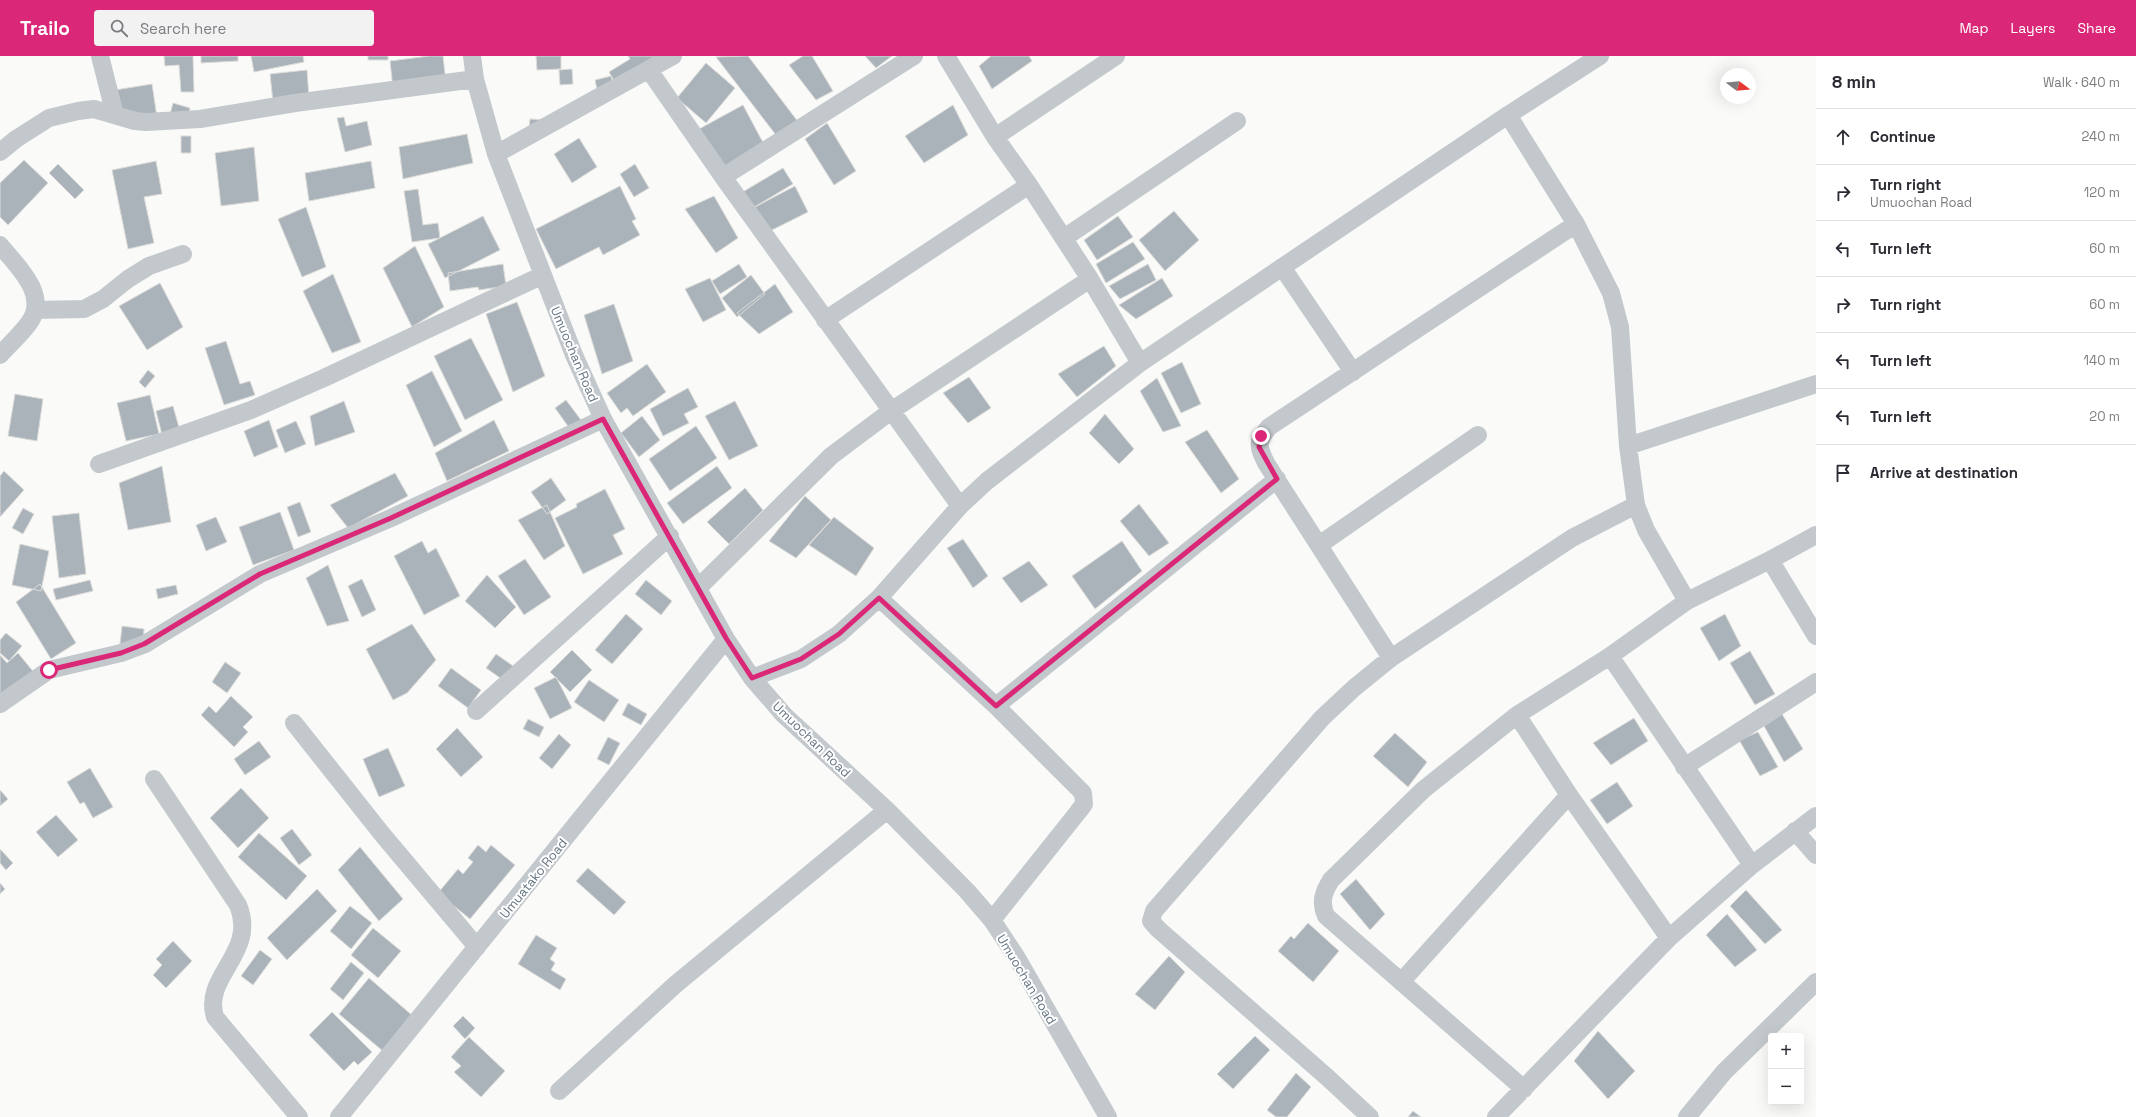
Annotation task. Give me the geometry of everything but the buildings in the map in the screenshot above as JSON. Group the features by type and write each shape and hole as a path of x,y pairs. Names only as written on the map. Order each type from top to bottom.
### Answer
{"street":[{"path":"100,56 115,115"},
{"name":"Umuochan Road","path":"472,56 475,79 496,154 574,355 603,419 726,638 752,678 784,715 887,810 967,890 992,920 1017,958 1108,1117"},
{"path":"496,154 673,56"},
{"path":"723,177 914,56"},
{"path":"946,56 995,137 1029,185 1090,278 1140,363"},
{"path":"995,137 1116,56"},
{"path":"752,678 801,659 839,634 879,598 960,506 987,481 1140,363 1508,115 1600,56"},
{"path":"649,70 723,177 960,506"},
{"path":"0,152 16,139 49,118 78,111 94,109 146,122 200,119 295,103 475,79"},
{"path":"1508,115 1576,224 1611,293 1620,327 1628,446 1636,505 1646,530 1687,601"},
{"path":"1064,238 1237,120"},
{"path":"826,320 1029,185"},
{"path":"1391,658 1277,479 1259,447 1261,436 1269,427 1576,224"},
{"path":"0,245 29,282 35,296 36,310 30,322 0,355"},
{"path":"36,310 84,309 103,299 128,279 149,266 183,254"},
{"path":"1282,267 1353,372"},
{"path":"99,464 251,410 324,378 543,274"},
{"path":"698,588 831,456 891,411 1090,278"},
{"path":"1628,446 1816,384"},
{"path":"0,704 49,670 121,653 144,644 260,574 391,518 603,419"},
{"path":"1319,545 1478,435"},
{"path":"996,706 1277,479"},
{"path":"1370,1117 1328,1078 1158,929 1151,920 1154,911 1322,718 1354,688 1391,658 1572,538 1636,505"},
{"path":"1524,1089 1326,916 1322,906 1324,893 1331,880 1424,790 1517,716 1610,656 1687,601 1770,560 1816,535"},
{"path":"476,711 670,536"},
{"path":"1770,560 1816,636"},
{"path":"879,598 996,706 1083,793 1084,804 992,920"},
{"name":"Umuatako Road","path":"340,1117 726,638"},
{"path":"1610,656 1752,865"},
{"path":"1684,767 1816,682"},
{"path":"1517,716 1569,795 1669,938"},
{"path":"294,723 382,834 477,947"},
{"path":"154,779 238,904 243,918 243,933 240,943 214,994 212,1007 216,1017 299,1117"},
{"path":"1401,982 1569,795"},
{"path":"559,1091 676,984 887,810"},
{"path":"1496,1117 1669,938 1752,865 1816,816"},
{"path":"1795,831 1816,855"},
{"path":"1687,1117 1724,1072 1816,982"}],"route":[{"path":"49,670 67,664 121,653 144,644 260,574 391,518 603,419 726,638 752,678 801,659 839,634 879,598 996,706 1136,591 1277,479 1266,463 1259,447 1261,436"}]}
